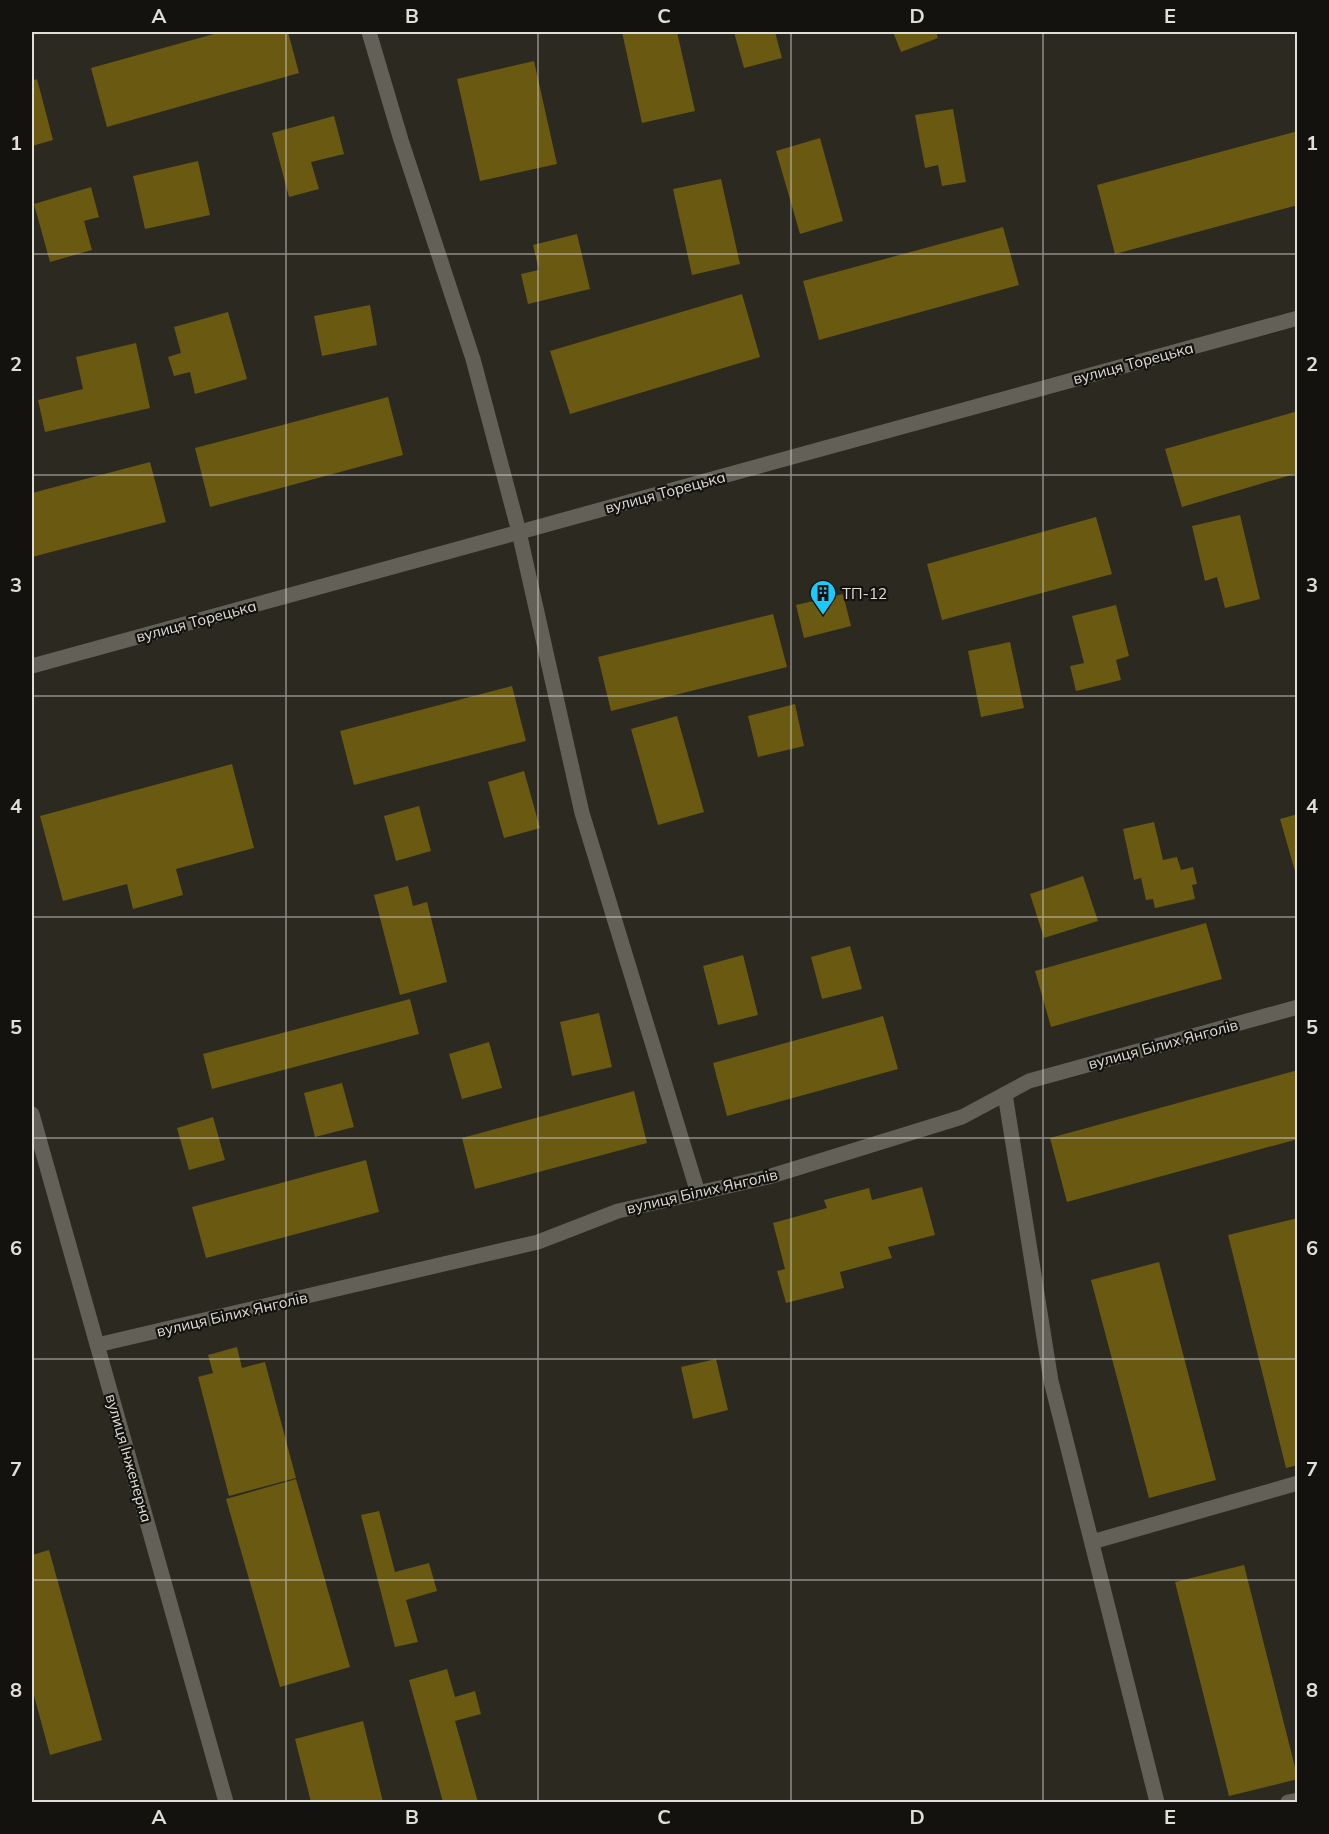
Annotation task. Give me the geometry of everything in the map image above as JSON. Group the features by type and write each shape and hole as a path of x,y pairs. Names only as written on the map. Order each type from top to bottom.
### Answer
{"street":[{"path":"369,32 401,140 473,359 519,532 582,813 698,1193"},
{"name":"вулиця Торецька","path":"32,666 1298,318"},
{"name":"вулиця Білих Янголів","path":"97,1345 538,1242 618,1211 768,1177 962,1117 1029,1081 1298,1007"},
{"path":"1005,1094 1051,1381 1157,1803"},
{"name":"вулиця Інженерна","path":"32,1114 226,1803"},
{"path":"1092,1542 1298,1483"},
{"path":"1288,1803 1298,1800"}],"building":[{"path":"221,32 288,32 299,73 107,127 91,68"},
{"path":"622,32 677,32 695,111 642,123"},
{"path":"734,32 775,32 782,58 744,68"},
{"path":"893,32 936,32 938,38 901,52"},
{"path":"534,61 557,164 480,181 457,79"},
{"path":"37,79 53,140 32,146 32,81"},
{"path":"953,109 966,182 942,186 938,165 925,168 915,115"},
{"path":"334,116 344,154 311,162 319,189 289,197 272,133"},
{"path":"1298,131 1298,205 1115,254 1097,185"},
{"path":"820,138 843,221 800,234 776,151"},
{"path":"198,161 210,215 145,229 133,176"},
{"path":"721,179 740,264 692,275 673,189"},
{"path":"91,187 99,217 84,221 92,250 50,262 34,204"},
{"path":"1003,227 1019,285 819,340 803,281"},
{"path":"577,234 590,289 528,304 521,274 539,270 533,245"},
{"path":"742,294 760,357 570,414 550,351"},
{"path":"370,305 377,345 322,356 314,316"},
{"path":"228,312 247,379 195,394 190,372 174,376 168,357 181,353 174,327"},
{"path":"136,343 150,408 45,432 38,400 83,389 76,357"},
{"path":"388,397 403,455 210,507 195,448"},
{"path":"1298,411 1298,473 1182,507 1165,449"},
{"path":"150,462 166,522 32,557 32,493"},
{"path":"1240,515 1260,599 1225,608 1217,577 1205,581 1192,526"},
{"path":"1096,517 1112,574 942,620 927,564"},
{"name":"ТП-12","path":"843,594 851,626 804,638 796,605"},
{"path":"1116,605 1129,656 1116,660 1121,680 1076,691 1070,666 1084,663 1072,616"},
{"path":"773,614 787,667 611,711 598,657"},
{"path":"1010,642 1024,708 981,717 968,651"},
{"path":"512,686 526,741 354,785 340,731"},
{"path":"795,704 804,746 758,757 748,716"},
{"path":"677,716 704,812 658,825 631,729"},
{"path":"232,764 254,848 176,869 183,895 133,909 127,884 63,901 40,816"},
{"path":"524,771 540,828 504,838 488,782"},
{"path":"419,806 431,851 396,861 384,816"},
{"path":"1298,814 1298,878 1297,878 1280,819"},
{"path":"1154,822 1163,860 1177,857 1181,870 1193,867 1197,884 1192,885 1195,899 1155,908 1153,899 1146,900 1141,878 1134,880 1123,829"},
{"path":"1083,876 1098,921 1044,938 1030,894"},
{"path":"408,886 413,906 427,902 447,982 400,995 374,895"},
{"path":"1206,923 1222,979 1051,1027 1035,971"},
{"path":"850,946 862,989 822,999 811,957"},
{"path":"743,955 758,1015 718,1025 703,966"},
{"path":"410,999 419,1034 212,1089 203,1054"},
{"path":"599,1013 612,1067 572,1076 560,1022"},
{"path":"883,1016 898,1069 727,1116 713,1063"},
{"path":"489,1042 502,1088 462,1099 449,1054"},
{"path":"1298,1070 1298,1139 1067,1202 1050,1138"},
{"path":"342,1083 354,1127 315,1137 304,1093"},
{"path":"634,1091 647,1143 475,1189 462,1138"},
{"path":"213,1117 225,1160 189,1170 177,1128"},
{"path":"366,1160 379,1212 206,1258 192,1207"},
{"path":"922,1187 935,1235 888,1247 892,1258 840,1272 844,1288 786,1303 777,1271 785,1269 773,1223 827,1208 824,1200 869,1188 872,1200"},
{"path":"1298,1218 1298,1465 1286,1468 1228,1235"},
{"path":"1159,1262 1216,1480 1149,1498 1091,1280"},
{"path":"237,1347 242,1368 265,1362 296,1478 229,1496 198,1377 213,1373 208,1355"},
{"path":"716,1359 728,1410 693,1419 681,1367"},
{"path":"296,1479 350,1667 280,1687 226,1499"},
{"path":"379,1511 395,1572 429,1563 437,1591 406,1600 418,1642 395,1647 361,1515"},
{"path":"49,1550 102,1740 50,1755 32,1688 32,1555"},
{"path":"1244,1565 1298,1779 1229,1796 1175,1582"},
{"path":"447,1669 455,1697 475,1691 481,1714 455,1721 478,1802 443,1802 409,1680"},
{"path":"363,1721 383,1802 311,1802 295,1739"}],"place":[{"name":"ТП-12","path":"823,616"}]}
